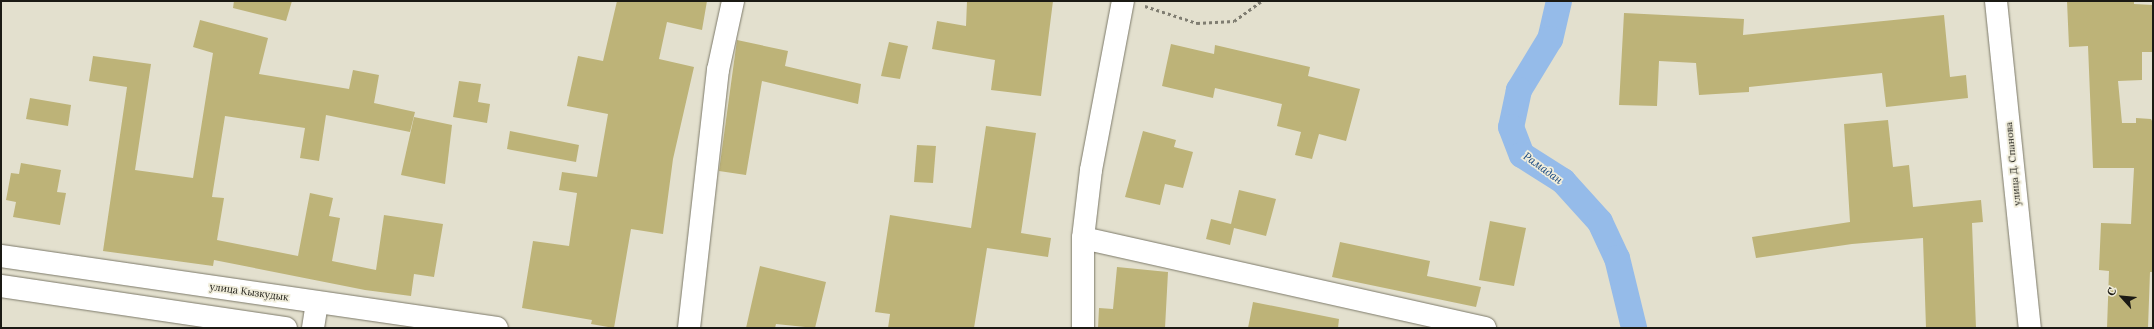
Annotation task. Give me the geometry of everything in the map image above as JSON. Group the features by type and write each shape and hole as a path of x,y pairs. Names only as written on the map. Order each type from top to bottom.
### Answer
{"street":[{"path":"689,328 718,70 733,1"},
{"name":"улица Д. Спанова","path":"1996,1 2030,328"},
{"path":"1083,328 1084,238 1091,170 1130,2"},
{"path":"1084,238 1485,328"},
{"name":"улица Кызкудык","path":"1,256 497,328"},
{"path":"1,286 286,328"},
{"path":"313,328 317,302"}],"path":[{"path":"1130,2 1197,23 1234,20 1262,1"}],"building":[{"path":"234,1 292,1 286,21 233,8"},
{"path":"617,1 707,1 702,30 667,22 659,59 694,67 673,159 663,234 631,229 614,328 591,324 592,320 522,308 533,241 569,246 577,193 559,190 562,172 597,177 608,114 567,106 578,56 603,61"},
{"path":"967,1 1053,1 1041,96 991,90 995,60 932,49 937,21 966,26"},
{"path":"2067,1 2134,1 2134,4 2153,5 2153,52 2142,52 2142,80 2118,81 2122,123 2136,123 2136,118 2151,119 2153,123 2153,272 2150,272 2148,328 2107,328 2109,271 2099,270 2101,223 2131,224 2134,168 2093,168 2088,46 2069,47"},
{"path":"1624,13 1744,19 1743,35 1944,15 1950,77 1966,75 1968,98 1886,107 1882,73 1749,87 1749,92 1699,95 1696,63 1659,61 1657,106 1619,105"},
{"path":"200,20 268,38 259,74 349,89 353,70 379,75 374,103 415,112 410,132 326,115 319,161 300,158 305,128 225,116 212,197 224,198 217,240 298,256 310,193 333,198 329,216 340,218 332,261 376,270 384,215 443,224 434,277 414,274 411,296 365,290 214,260 213,266 103,251 127,87 89,81 93,56 151,64 135,170 193,178 213,53 193,47"},
{"path":"737,40 788,51 785,66 861,84 858,104 762,81 746,175 719,171"},
{"path":"889,42 908,46 900,79 881,76"},
{"path":"1171,44 1214,54 1215,45 1310,67 1308,76 1360,89 1346,141 1319,134 1312,159 1295,155 1301,132 1277,126 1282,104 1215,88 1213,98 1162,86"},
{"path":"459,81 481,84 478,102 490,104 487,123 453,117"},
{"path":"30,98 71,105 68,126 26,119"},
{"path":"414,117 452,125 445,184 401,175"},
{"path":"1888,120 1893,167 1909,165 1913,207 1981,200 1983,222 1972,223 1976,328 1926,328 1923,238 1852,244 1756,258 1752,237 1850,222 1844,124"},
{"path":"986,126 1036,133 1021,233 1051,238 1048,257 987,248 974,328 888,328 890,314 875,312 890,215 971,228"},
{"path":"510,131 579,145 576,162 507,149"},
{"path":"1143,131 1176,140 1174,147 1193,152 1183,188 1165,184 1160,205 1125,197"},
{"path":"917,145 936,146 933,183 914,182"},
{"path":"21,163 61,170 57,192 66,193 60,225 13,217 16,202 6,200 11,173 19,174"},
{"path":"1239,190 1276,199 1266,236 1234,228 1230,245 1206,239 1211,219 1231,224"},
{"path":"1490,221 1526,228 1514,286 1479,280"},
{"path":"1340,242 1430,261 1427,276 1481,287 1476,307 1332,277"},
{"path":"760,266 826,282 815,328 776,324 775,328 746,328"},
{"path":"1117,267 1168,272 1165,328 1098,328 1099,308 1113,309"},
{"path":"1253,302 1339,319 1338,328 1248,328"}],"waterway":[{"name":"Рамадан","path":"1559,1 1550,39 1519,90 1511,127 1522,155 1563,181 1600,222 1617,258 1634,328"}]}
